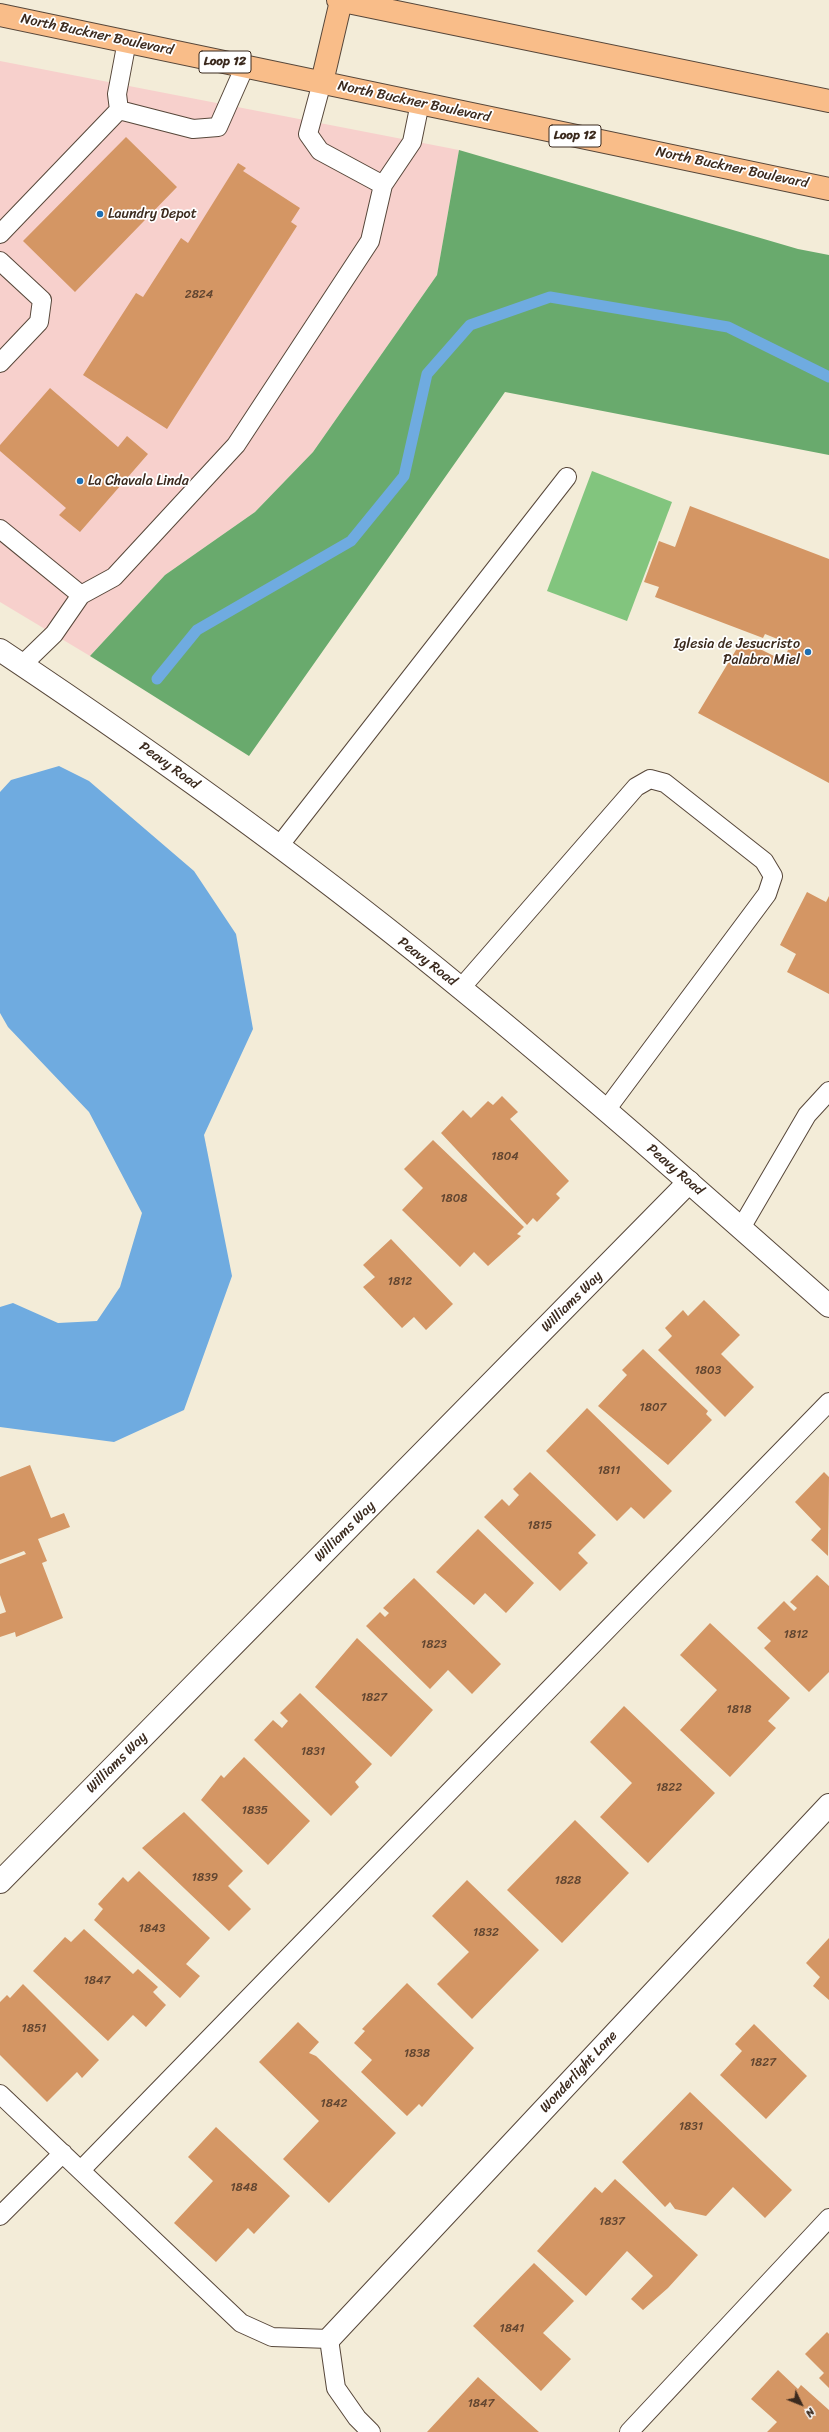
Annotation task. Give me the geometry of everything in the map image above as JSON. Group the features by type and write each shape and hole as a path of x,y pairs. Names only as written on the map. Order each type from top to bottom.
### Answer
{"main road":[{"path":"322,82 340,0 829,101"},
{"name":"North Buckner Boulevard","path":"0,15 829,189"}],"street":[{"name":"Peavy Road","path":"0,650 138,743 279,846 461,988 606,1110 829,1306"},
{"name":"Williams Way","path":"0,1882 689,1182"},
{"name":"Wonderlight Lane","path":"329,2339 829,1805"}],"lane":[{"path":"119,110 117,94 127,41"},
{"path":"119,110 194,129 218,127 245,66"},
{"path":"322,82 308,134 320,151 383,185"},
{"path":"22,665 54,634 81,595 114,577 236,444 370,241 383,185 412,142 420,103"},
{"path":"0,234 119,110"},
{"path":"0,261 42,300 39,322 0,363"},
{"path":"279,846 567,477"},
{"path":"0,529 81,595"},
{"path":"461,988 636,787 650,779 665,783 764,861 772,876 767,894 606,1110"},
{"path":"741,1228 807,1115 829,1091"},
{"path":"81,2170 829,1402"},
{"path":"0,2094 241,2323 272,2337 329,2339 336,2388 357,2418 371,2432"},
{"path":"0,2216 63,2153"},
{"path":"629,2432 829,2218"}],"shaded area":[{"path":"0,61 459,150 437,275 313,452 255,512 165,575 90,656 0,602"}],"green space":[{"path":"459,150 798,249 829,255 829,455 505,392 249,756 90,656 165,575 255,512 313,452 437,275"},
{"path":"592,471 672,502 627,621 547,591"}],"water":[{"path":"59,766 89,781 194,871 236,934 253,1029 204,1135 232,1276 184,1410 114,1442 0,1427 0,1307 13,1303 58,1323 97,1321 120,1287 142,1213 89,1112 8,1027 0,1013 0,792 11,780"}],"building":[{"name":"Laundry Depot","path":"126,137 177,187 75,292 23,241"},
{"path":"238,163 246,168 243,171 300,208 291,222 297,226 167,429 83,375 136,293 143,297 181,238 188,243"},
{"name":"La Chavala Linda","path":"50,388 118,447 127,436 148,454 80,532 59,515 66,508 0,451 0,445"},
{"name":"Iglesia de Jesucristo Palabra Miel","path":"690,506 829,559 829,783 698,713 742,640 784,661 790,644 765,634 763,638 655,597 659,587 644,582 659,541 675,547"},
{"path":"807,892 826,902 829,896 829,994 787,972 796,954 780,945"},
{"path":"502,1096 518,1112 510,1119 569,1181 556,1194 560,1198 537,1222 533,1218 527,1225 441,1133 463,1110 471,1118 488,1101 493,1105"},
{"path":"433,1140 524,1227 517,1234 521,1236 488,1266 474,1252 460,1267 402,1210 423,1188 404,1169"},
{"path":"391,1239 453,1304 426,1330 414,1317 402,1328 363,1287 375,1277 363,1265"},
{"path":"704,1300 740,1335 721,1354 754,1387 725,1417 658,1350 672,1336 665,1328 683,1310 688,1316"},
{"path":"643,1349 708,1411 706,1414 712,1420 668,1465 598,1406 627,1375 622,1370"},
{"path":"587,1408 672,1491 644,1519 631,1507 617,1521 546,1451"},
{"path":"30,1465 51,1518 64,1513 70,1527 38,1539 47,1561 42,1563 63,1618 16,1637 15,1632 0,1637 0,1614 6,1612 0,1595 0,1564 26,1554 24,1551 0,1560 0,1477"},
{"path":"530,1472 596,1535 578,1553 588,1563 560,1591 484,1517 502,1499 509,1506 519,1495 513,1489"},
{"path":"824,1472 829,1477 828,1556 811,1540 821,1529 795,1502"},
{"path":"478,1529 534,1583 506,1613 485,1593 474,1605 436,1572"},
{"path":"817,1575 829,1586 829,1672 809,1692 764,1648 771,1641 757,1628 784,1601 794,1611 797,1608 790,1602"},
{"path":"414,1578 501,1664 472,1694 448,1670 430,1689 366,1626 380,1612 385,1617 389,1613 383,1608"},
{"path":"710,1623 790,1698 768,1721 776,1728 730,1777 680,1730 717,1690 680,1655"},
{"path":"357,1638 433,1710 391,1757 315,1687"},
{"path":"300,1693 372,1764 355,1782 359,1787 331,1816 254,1740 273,1720 282,1728 288,1721 280,1713"},
{"path":"624,1706 715,1793 648,1863 600,1817 632,1783 590,1742"},
{"path":"244,1757 310,1821 268,1865 201,1800 221,1775 224,1778"},
{"path":"184,1812 243,1871 228,1886 251,1909 229,1931 142,1848"},
{"path":"575,1820 629,1873 562,1943 507,1890"},
{"path":"139,1871 210,1938 186,1964 200,1976 180,1998 94,1920 103,1909 98,1904 123,1877 128,1882"},
{"path":"467,1880 539,1950 472,2019 437,1984 469,1952 432,1916"},
{"path":"84,1929 133,1974 138,1969 158,1987 153,1992 166,2005 146,2027 133,2015 108,2041 33,1971 65,1937 71,1942"},
{"path":"829,1938 829,2000 813,1986 820,1977 806,1963"},
{"path":"407,1983 474,2048 422,2107 419,2104 407,2116 361,2072 372,2060 354,2043 365,2031 362,2029"},
{"path":"23,1984 99,2060 82,2078 77,2072 47,2102 0,2055 0,2002 7,1995 10,1998"},
{"path":"298,2022 319,2042 309,2053 316,2056 396,2133 329,2203 283,2159 319,2121 259,2062"},
{"path":"754,2024 807,2076 766,2119 720,2075 742,2051 735,2044"},
{"path":"690,2092 792,2190 765,2218 733,2187 706,2216 675,2209 670,2202 665,2207 622,2162"},
{"path":"216,2127 290,2196 254,2234 248,2228 216,2262 174,2223 213,2181 188,2157"},
{"path":"615,2179 698,2255 668,2288 643,2310 631,2299 653,2276 627,2251 586,2296 537,2251 595,2187 602,2193"},
{"path":"534,2263 574,2301 543,2333 571,2359 541,2391 473,2326"},
{"path":"827,2332 829,2334 829,2388 819,2378 824,2373 805,2354"},
{"path":"778,2370 798,2389 801,2385 829,2410 829,2432 767,2432 777,2422 751,2399"},
{"path":"478,2377 539,2432 427,2432"}],"waterway":[{"path":"157,679 197,630 351,541 404,476 427,374 470,325 550,297 728,327 829,377"}],"place":[{"name":"Laundry Depot","path":"100,214"},
{"name":"La Chavala Linda","path":"80,481"},
{"name":"Iglesia de Jesucristo Palabra Miel","path":"808,652"}]}
